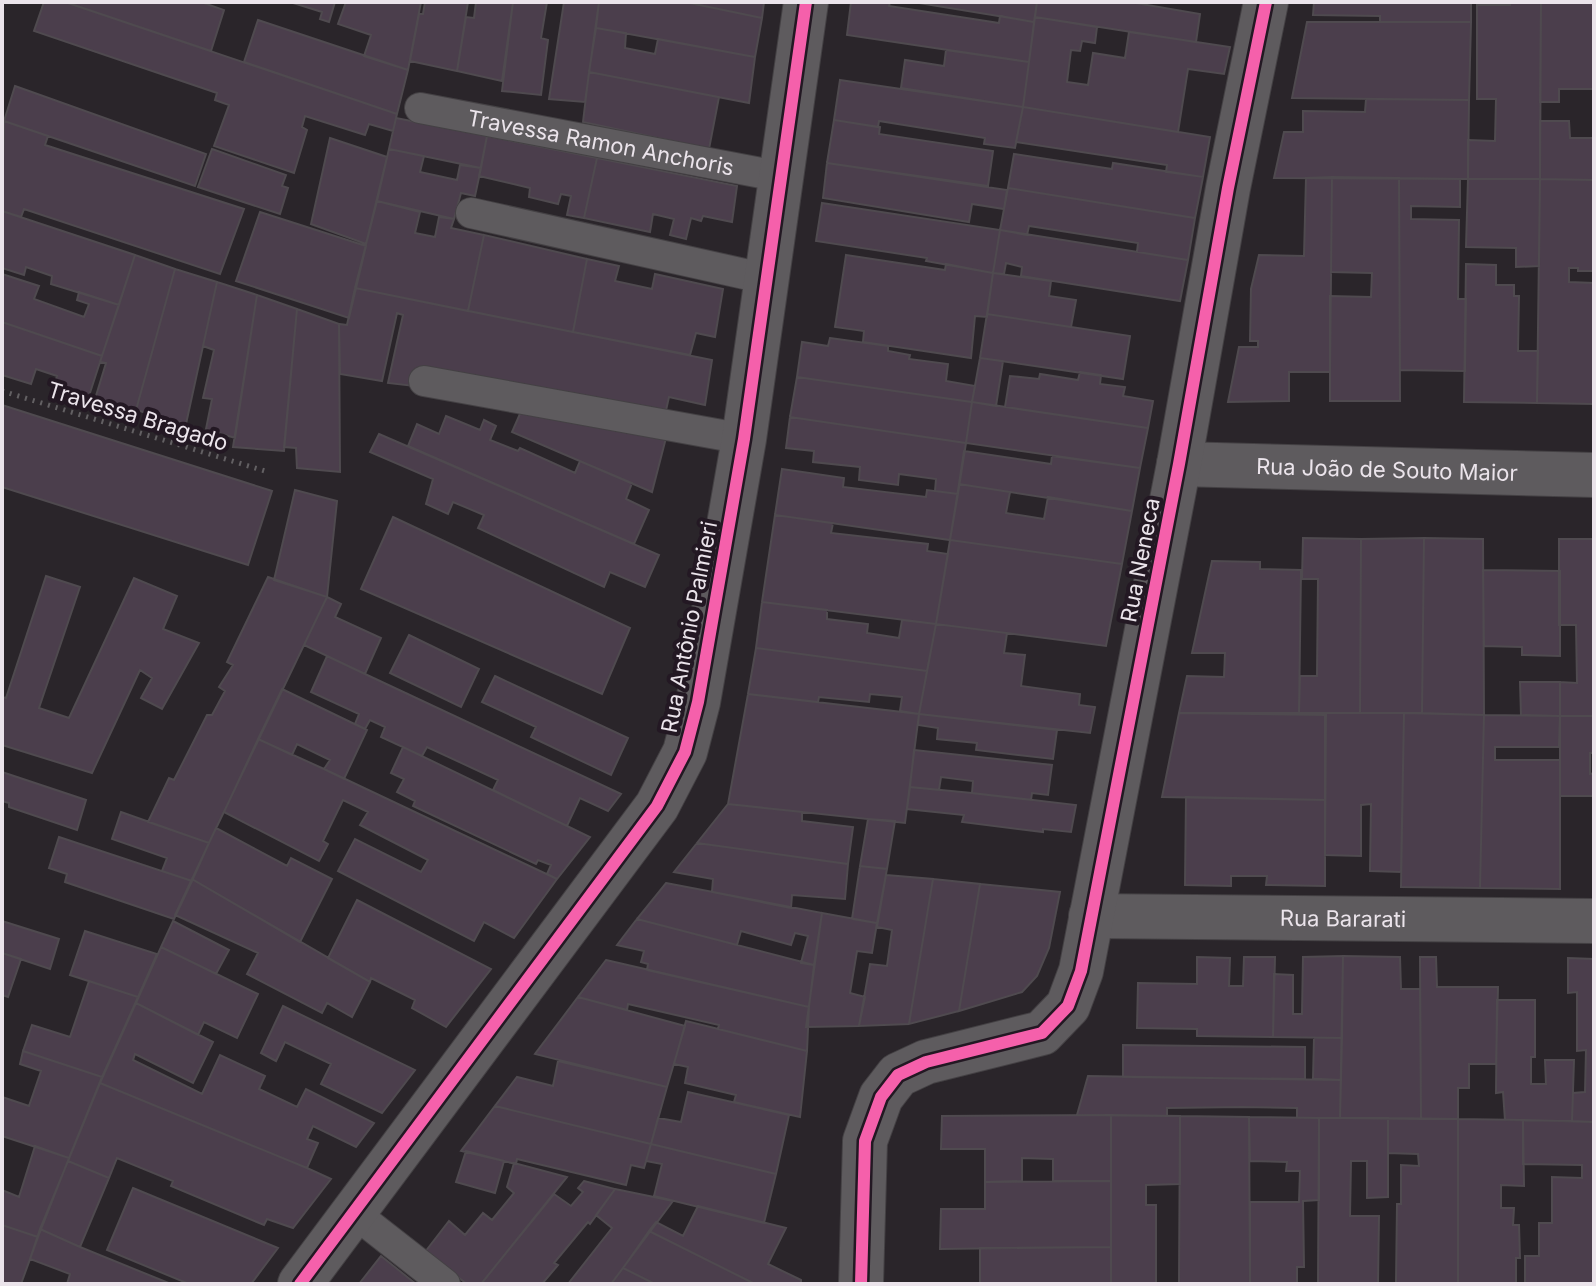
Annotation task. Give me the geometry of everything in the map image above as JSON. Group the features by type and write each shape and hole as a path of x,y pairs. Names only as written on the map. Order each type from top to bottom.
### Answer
{"street":[{"name":"Rua Antônio Palmieri","path":"300,1284 657,806 685,752 698,702 744,439 806,2"},
{"name":"Rua Neneca","path":"861,1284 865,1141 881,1097 898,1075 926,1062 1042,1033 1068,1006 1081,971 1179,464 1228,188 1266,2"},
{"name":"Rua João de Souto Maior","path":"1179,464 1594,475"},
{"name":"Rua Bararati","path":"1091,916 1594,921"}],"lane":[{"name":"Travessa Ramon Anchoris","path":"420,108 782,177"},
{"path":"471,213 767,279"},
{"path":"424,381 744,439"},
{"path":"353,1212 445,1284"}],"building":[{"path":"44,2 65,2 397,114 393,131 369,124 365,135 305,116 302,127 307,130 294,173 214,146 229,105 215,100 217,93 34,31"},
{"path":"65,2 201,2 224,10 211,51"},
{"path":"290,2 335,2 329,22 320,19 322,12"},
{"path":"346,2 421,2 408,70 364,56 371,35 338,24"},
{"path":"425,2 468,2 457,71 410,61 419,14 423,14"},
{"path":"476,2 513,2 502,81 457,71 466,17 474,18"},
{"path":"513,2 547,2 541,38 548,40 541,95 502,91"},
{"path":"564,2 599,2 585,102 549,99"},
{"path":"599,2 685,2 762,18 755,57 596,28"},
{"path":"685,2 764,2 762,18"},
{"path":"851,2 890,2 889,6 999,23 1000,16 1034,22 1029,62 847,35"},
{"path":"913,2 1037,2 1034,22"},
{"path":"1037,2 1130,2 1200,14 1196,42 1035,17"},
{"path":"1314,2 1471,2 1471,22 1380,22 1380,16 1313,15"},
{"path":"1510,2 1541,2 1540,179 1468,179 1468,140 1495,141 1496,99 1477,99 1477,5 1510,5"},
{"path":"1541,2 1594,2 1594,89 1559,89 1559,102 1540,102"},
{"path":"1035,17 1097,27 1095,43 1082,41 1080,51 1071,50 1067,82 1088,85 1093,53 1125,58 1129,32 1230,47 1224,74 1188,69 1178,132 1023,107"},
{"path":"258,20 408,70 397,114 244,62"},
{"path":"1307,22 1471,22 1469,100 1292,98"},
{"path":"596,28 626,33 625,48 655,54 658,39 755,57 749,103 589,72"},
{"path":"946,50 1029,62 1023,107 901,88 905,60 944,66"},
{"path":"589,72 719,97 709,149 583,122"},
{"path":"840,80 1023,107 1015,148 984,144 985,138 879,121 878,127 834,120"},
{"path":"15,86 206,154 195,186 4,121"},
{"path":"1366,99 1469,100 1468,179 1274,178 1284,132 1303,132 1303,111 1365,112"},
{"path":"1023,107 1210,137 1203,177 1166,172 1167,165 1016,142"},
{"path":"396,118 487,136 481,168 389,149"},
{"path":"834,120 880,127 879,134 993,151 988,186 827,163"},
{"path":"4,121 48,136 45,145 244,209 220,274 24,209 21,217 2,211"},
{"path":"1540,121 1569,121 1570,138 1594,138 1594,180 1540,179"},
{"path":"487,136 597,158 584,218 567,215 571,196 561,194 558,204 529,197 530,188 479,176"},
{"path":"330,138 387,157 366,244 311,224"},
{"path":"212,149 286,175 282,186 288,188 280,214 198,187"},
{"path":"389,149 424,156 420,172 457,180 460,165 481,168 475,196 461,193 454,219 377,201"},
{"path":"1014,154 1112,169 1113,163 1203,177 1195,218 1008,188"},
{"path":"597,158 737,186 732,222 703,216 701,221 691,218 686,239 670,235 674,219 653,214 650,232 584,218"},
{"path":"827,163 1007,190 1004,209 972,204 969,222 823,198"},
{"path":"1332,177 1330,372 1289,372 1289,401 1228,402 1239,347 1258,347 1258,341 1250,341 1251,289 1259,255 1304,256 1306,178"},
{"path":"1332,177 1399,178 1400,401 1330,401 1330,296 1371,297 1372,273 1331,272"},
{"path":"1399,178 1460,179 1460,207 1411,206 1411,219 1459,220 1458,299 1466,299 1465,371 1400,370"},
{"path":"1468,179 1540,179 1539,266 1516,267 1516,248 1466,247"},
{"path":"1540,179 1594,180 1594,271 1569,268 1569,282 1594,283 1594,404 1537,403"},
{"path":"1008,188 1195,218 1188,260 1137,252 1138,243 1029,226 1027,235 1000,230"},
{"path":"377,201 420,212 415,233 435,237 439,217 454,219 451,228 484,235 468,311 355,288"},
{"path":"822,203 1000,230 993,273 926,261 927,258 816,241"},
{"path":"2,211 135,255 119,305 51,284 52,276 26,267 24,275 2,268"},
{"path":"260,212 366,246 349,318 236,281"},
{"path":"1000,230 1188,260 1180,301 1021,276 1022,267 1006,263 1004,274 993,273"},
{"path":"484,235 587,259 573,332 468,311"},
{"path":"135,255 175,269 136,410 95,399 106,363 100,362"},
{"path":"846,255 945,270 946,264 993,273 987,317 975,316 971,358 863,342 864,331 835,327"},
{"path":"587,259 619,266 615,281 652,289 655,274 723,289 715,337 696,333 690,355 573,332"},
{"path":"1466,264 1496,265 1496,285 1514,285 1514,296 1519,296 1518,351 1538,351 1537,403 1464,402"},
{"path":"175,269 217,282 186,424 136,410"},
{"path":"993,273 1051,281 1049,296 1076,300 1071,327 987,314"},
{"path":"2,274 39,286 34,299 84,317 89,304 77,300 79,292 119,305 102,356 2,322"},
{"path":"217,282 257,295 235,438 206,429 212,399 203,398 214,350 203,346"},
{"path":"355,288 712,360 705,405 669,397 665,415 388,383 403,315 397,313 382,381 340,374 339,324 347,325"},
{"path":"257,295 297,309 284,451 233,447"},
{"path":"297,309 339,324 340,472 297,468 296,448 284,447"},
{"path":"987,314 1130,336 1123,379 980,358"},
{"path":"2,322 102,356 87,402 52,391 57,376 36,369 31,384 2,375"},
{"path":"830,338 888,346 888,351 910,355 909,359 948,364 946,381 975,386 972,402 797,377 802,342 828,346"},
{"path":"980,358 1003,361 996,406 972,402"},
{"path":"1080,372 1101,375 1100,384 1125,387 1123,396 1153,401 1148,428 1005,407 1010,376 1039,379 1040,374 1078,380"},
{"path":"797,377 972,402 966,443 790,417"},
{"path":"972,402 1148,428 1140,468 966,443"},
{"path":"2,405 272,491 248,565 2,487"},
{"path":"523,407 667,434 652,492 512,432"},
{"path":"446,416 480,430 484,420 496,426 490,440 518,451 520,448 575,473 580,461 632,483 626,499 649,510 634,544 408,446 417,424 439,434"},
{"path":"790,417 966,443 958,494 935,491 936,479 899,474 898,485 859,480 860,467 813,462 814,451 786,448"},
{"path":"379,434 659,555 645,587 610,572 604,587 478,528 484,515 453,502 448,514 426,504 433,479 370,452"},
{"path":"964,451 1051,464 1052,456 1140,468 1132,511 959,484"},
{"path":"782,469 844,478 843,487 926,497 927,490 958,494 950,540 775,515"},
{"path":"959,484 1010,492 1006,513 1044,519 1048,497 1132,511 1122,564 950,540"},
{"path":"295,490 337,501 327,597 274,580"},
{"path":"775,515 833,523 831,533 928,544 927,551 948,554 936,624 762,602"},
{"path":"393,517 630,628 602,694 361,589"},
{"path":"1303,538 1361,539 1360,713 1299,713 1300,676 1317,676 1318,579 1302,579"},
{"path":"1424,538 1422,713 1360,713 1361,539"},
{"path":"1424,538 1483,539 1484,715 1422,713"},
{"path":"1559,539 1594,539 1594,716 1560,716 1560,682 1577,683 1576,625 1559,625"},
{"path":"950,540 1122,564 1106,646 936,624"},
{"path":"1212,561 1260,562 1260,569 1301,570 1299,713 1179,713 1187,676 1224,677 1225,653 1192,653"},
{"path":"1483,570 1560,571 1560,656 1522,655 1522,647 1484,646"},
{"path":"46,576 80,587 39,708 69,718 134,578 177,596 163,629 199,643 162,709 141,698 152,678 140,670 92,773 2,745 2,697 6,698"},
{"path":"268,577 327,597 209,843 148,822 169,778 174,780 207,715 212,715 225,691 219,687 233,665 227,662"},
{"path":"327,597 341,604 335,617 381,638 365,674 304,645"},
{"path":"762,602 827,610 827,619 868,624 867,633 899,638 902,620 936,624 927,671 756,648"},
{"path":"936,624 1007,633 1004,653 1025,655 1021,686 1080,694 1079,705 1095,707 1090,733 919,714"},
{"path":"409,635 479,669 461,707 390,673"},
{"path":"756,648 927,671 919,714 900,711 902,697 870,694 869,702 819,697 818,702 748,694"},
{"path":"327,656 621,794 608,811 580,798 567,826 493,790 498,780 427,747 422,756 381,737 385,727 370,720 365,729 355,724 359,714 311,692"},
{"path":"495,676 628,738 611,775 531,737 536,727 482,702"},
{"path":"1520,682 1560,682 1560,716 1521,715"},
{"path":"282,689 367,730 344,779 324,769 330,760 297,744 292,755 258,739"},
{"path":"748,694 919,714 905,823 728,804"},
{"path":"1179,713 1325,715 1325,800 1162,797"},
{"path":"1326,713 1404,713 1401,872 1370,871 1371,804 1361,805 1361,856 1325,855"},
{"path":"1404,713 1484,715 1480,888 1401,887"},
{"path":"919,714 1057,730 1053,759 976,750 977,743 937,739 938,728 918,725"},
{"path":"1484,715 1560,716 1559,747 1495,747 1495,760 1560,760 1560,889 1480,888"},
{"path":"1560,716 1594,716 1594,753 1590,753 1590,774 1594,773 1594,796 1560,796"},
{"path":"258,739 557,879 514,938 484,922 474,941 338,871 355,839 421,872 428,860 360,825 368,812 343,800 323,841 328,844 319,861 224,812"},
{"path":"403,747 590,837 557,879 547,874 551,865 538,860 536,864 413,806 415,801 397,792 404,779 391,773"},
{"path":"914,750 1052,765 1048,795 1032,793 1031,800 972,793 973,781 941,777 939,790 910,787"},
{"path":"2,772 86,800 77,830 9,807 9,803 2,801"},
{"path":"910,787 1076,805 1071,832 1043,829 1043,832 962,822 964,815 907,809"},
{"path":"1186,797 1325,800 1325,886 1266,885 1267,876 1231,876 1231,886 1185,885"},
{"path":"728,804 802,812 802,821 853,827 848,864 697,843"},
{"path":"121,812 209,843 192,881 162,871 167,858 112,839"},
{"path":"868,819 895,821 887,869 860,866"},
{"path":"216,828 287,866 291,858 332,879 300,942 192,879"},
{"path":"59,837 192,881 174,919 65,882 67,874 49,868"},
{"path":"697,843 848,864 845,899 792,895 791,908 712,892 713,879 674,872"},
{"path":"860,866 887,869 877,923 852,919"},
{"path":"886,875 933,879 909,1024 859,1026 870,964 887,966 892,930 877,927"},
{"path":"192,879 370,982 352,1017 327,1003 322,1013 247,974 258,953 175,915"},
{"path":"933,879 980,884 959,1011 909,1024"},
{"path":"666,883 822,913 814,965 801,963 808,936 795,933 791,945 741,931 737,945 637,919"},
{"path":"980,884 1060,892 1049,948 1037,976 1022,992 959,1011"},
{"path":"357,900 491,969 446,1027 412,1008 415,1000 371,978 370,982 328,958"},
{"path":"822,913 877,923 872,953 857,951 850,993 865,997 859,1026 806,1027"},
{"path":"637,919 814,965 809,1007 647,970 648,964 641,962 644,951 617,945"},
{"path":"2,921 59,939 50,969 2,953"},
{"path":"173,921 229,950 216,974 161,947"},
{"path":"85,931 157,954 138,997 70,975"},
{"path":"161,947 258,994 237,1038 204,1022 198,1035 136,1003"},
{"path":"2,953 21,959 8,997 2,995"},
{"path":"1343,956 1342,1038 1273,1037 1274,974 1293,975 1293,1014 1302,1014 1303,957"},
{"path":"1343,956 1400,957 1401,989 1420,989 1421,1119 1340,1118"},
{"path":"1197,957 1230,958 1229,986 1243,986 1244,957 1275,957 1273,1037 1197,1036 1197,1029 1137,1028 1138,983 1197,984"},
{"path":"1420,957 1436,957 1437,987 1498,987 1496,1064 1469,1064 1469,1088 1458,1088 1458,1119 1421,1119"},
{"path":"1568,958 1594,959 1594,1122 1572,1121 1573,1093 1585,1092 1586,1050 1577,1051 1577,992 1568,993"},
{"path":"606,960 809,1007 807,1051 718,1029 719,1025 628,1004 627,1010 578,997"},
{"path":"89,981 138,997 102,1077 23,1051 32,1025 70,1037"},
{"path":"578,997 685,1026 667,1087 535,1054"},
{"path":"1497,1000 1535,1000 1535,1057 1531,1057 1531,1084 1546,1084 1545,1060 1574,1060 1572,1121 1505,1120 1503,1092 1496,1093"},
{"path":"136,1003 213,1042 193,1083 135,1054 133,1060 202,1094 220,1055 265,1076 259,1089 297,1107 306,1089 374,1123 356,1147 313,1126 307,1139 318,1143 307,1168 100,1083"},
{"path":"283,1006 415,1070 382,1113 321,1084 331,1064 285,1042 276,1061 261,1053"},
{"path":"686,1021 807,1051 800,1117 734,1102 736,1095 685,1083 688,1067 674,1064"},
{"path":"1314,1038 1342,1038 1341,1080 1313,1079"},
{"path":"1123,1045 1305,1047 1305,1079 1123,1077"},
{"path":"23,1051 102,1077 69,1158 2,1136 2,1097 29,1106 41,1071 20,1064"},
{"path":"558,1061 667,1087 651,1144 495,1106 517,1077 553,1086"},
{"path":"1088,1076 1341,1080 1340,1118 1297,1118 1297,1108 1242,1107 1167,1108 1167,1116 1077,1115"},
{"path":"100,1083 331,1179 293,1228 267,1219 264,1225 171,1186 173,1181 117,1158 109,1178 68,1161"},
{"path":"688,1092 789,1115 776,1174 651,1144 658,1118 681,1122"},
{"path":"495,1106 651,1144 644,1168 631,1165 626,1185 517,1159 516,1164 461,1151"},
{"path":"1111,1115 1180,1116 1180,1184 1146,1185 1146,1205 1156,1205 1156,1284 1111,1284"},
{"path":"1111,1115 1111,1181 1053,1181 1053,1159 1022,1158 1022,1181 985,1182 985,1149 941,1149 942,1116"},
{"path":"1180,1116 1249,1117 1250,1284 1179,1284"},
{"path":"1249,1117 1319,1118 1319,1200 1303,1201 1304,1267 1297,1267 1297,1284 1250,1284 1250,1202 1299,1202 1300,1171 1286,1171 1287,1162 1250,1161"},
{"path":"1319,1118 1388,1118 1388,1197 1367,1198 1367,1161 1351,1161 1350,1216 1379,1216 1378,1284 1318,1284"},
{"path":"1388,1118 1458,1119 1458,1284 1388,1284 1396,1283 1401,1165 1419,1166 1418,1154 1388,1153"},
{"path":"1458,1119 1523,1120 1524,1186 1501,1185 1501,1208 1514,1208 1513,1225 1519,1225 1520,1258 1516,1258 1516,1284 1458,1284"},
{"path":"1523,1120 1594,1122 1594,1284 1525,1284 1525,1256 1539,1256 1539,1223 1552,1223 1552,1177 1582,1178 1582,1165 1523,1164"},
{"path":"651,1144 776,1174 764,1223 654,1196 662,1164 646,1161"},
{"path":"35,1146 69,1158 38,1237 2,1225 2,1190 19,1197"},
{"path":"466,1151 504,1161 495,1193 456,1182"},
{"path":"68,1161 109,1178 80,1247 40,1229"},
{"path":"514,1163 567,1177 481,1284 467,1284 425,1252 449,1221 465,1235 483,1213 492,1220 514,1193 507,1187"},
{"path":"584,1181 615,1189 590,1224 588,1222 554,1263 558,1265 542,1284 481,1284 554,1194 571,1206 583,1192 578,1188"},
{"path":"1111,1181 1111,1247 940,1249 941,1209 985,1209 985,1182"},
{"path":"133,1188 278,1248 251,1284 189,1284 107,1250"},
{"path":"615,1189 673,1201 611,1284 568,1284 612,1228 596,1215"},
{"path":"698,1206 786,1228 768,1264 801,1280 801,1284 755,1284 649,1231 656,1222 683,1236"},
{"path":"2,1225 38,1237 21,1284 2,1284"},
{"path":"40,1229 171,1284 67,1284 70,1274 30,1259"},
{"path":"649,1231 755,1284 655,1284 623,1268"},
{"path":"1111,1247 1111,1284 980,1284 980,1248"},
{"path":"381,1256 416,1284 359,1284"},
{"path":"623,1268 655,1284 611,1284"}],"cycle path":[{"path":"300,1284 657,806 685,752 698,702 744,439 806,2"},
{"path":"861,1284 865,1141 881,1097 898,1075 926,1062 1042,1033 1068,1006 1081,971 1179,464 1228,188 1266,2"}]}
